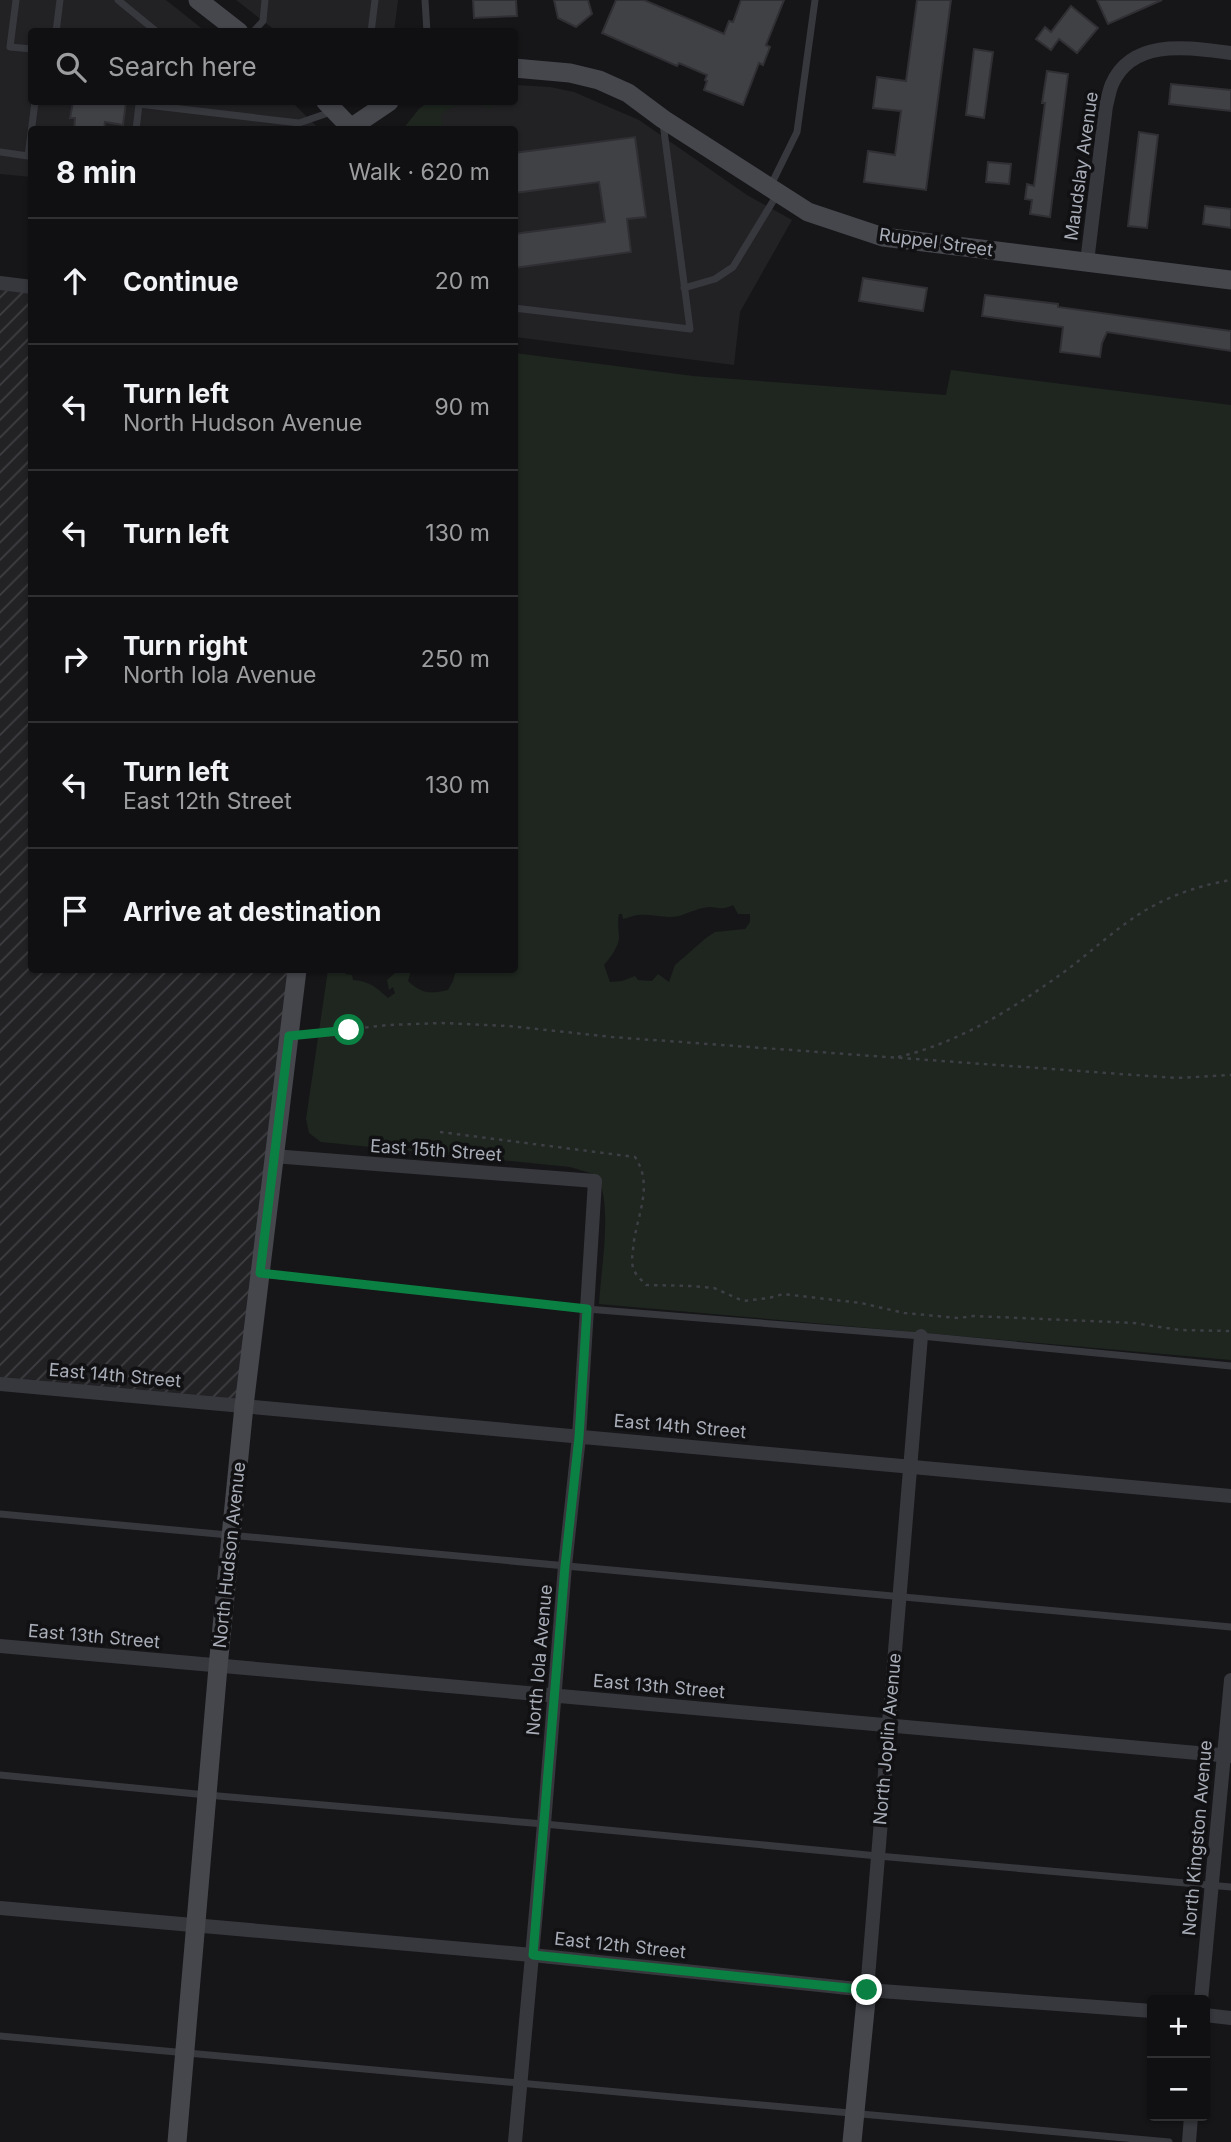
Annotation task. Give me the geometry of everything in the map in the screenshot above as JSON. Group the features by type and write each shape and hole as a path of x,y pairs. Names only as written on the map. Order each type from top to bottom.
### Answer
{"main road":[{"path":"198,0 234,28"},
{"name":"Ruppel Street","path":"518,68 570,73 599,80 628,93 663,119 808,212 883,237 1231,280"},
{"path":"356,126 382,105"},
{"path":"330,106 351,126"},
{"name":"North Hudson Avenue","path":"177,2142 218,1667 244,1406 297,973"},
{"name":"North Joplin Avenue","path":"852,2142 867,1990"}],"street":[{"name":"Maudslay Avenue","path":"1087,262 1105,106 1112,83 1125,65 1142,53 1187,47 1231,53"},
{"path":"0,283 28,286"},
{"name":"East 15th Street","path":"273,1156 595,1181"},
{"name":"North Iola Avenue","path":"515,2142 565,1566 579,1437 595,1181"},
{"name":"North Joplin Avenue","path":"867,1990 921,1336"},
{"name":"East 14th Street","path":"0,1384 1231,1496"},
{"name":"East 13th Street","path":"0,1647 1228,1756"},
{"name":"North Kingston Avenue","path":"1202,1995 1228,1756 1231,1680"},
{"name":"East 12th Street","path":"0,1908 533,1955 867,1990 1147,2011"},
{"path":"1210,2016 1231,2018"},
{"path":"1189,2142 1191,2121"}],"lane":[{"path":"16,0 10,47 28,49"},
{"path":"56,28 60,0"},
{"path":"118,0 152,28"},
{"path":"257,28 263,21 265,0"},
{"path":"372,28 375,0"},
{"path":"425,0 427,28"},
{"path":"684,288 715,279 733,267 774,190 797,132 815,0"},
{"path":"32,126 35,105"},
{"path":"136,126 139,105"},
{"path":"147,105 299,123 330,106"},
{"path":"518,308 690,329 663,119"},
{"path":"0,152 28,156"},
{"path":"260,1273 587,1309 921,1336 1231,1366"},
{"path":"0,1514 1231,1627"},
{"path":"0,1774 207,1796 1231,1887"},
{"path":"0,2036 1169,2142"}],"path":[{"path":"894,1058 940,1045 1001,1014 1155,905 1182,893 1231,880"},
{"path":"289,1036 388,1025 442,1023 1176,1078 1231,1074"},
{"path":"440,1132 635,1157 641,1166 645,1186 643,1206 634,1234 632,1261 635,1272 646,1285 713,1289 743,1301 783,1294 861,1303 904,1313 958,1318 974,1316 1134,1323 1179,1330 1231,1331"}],"shaded area":[{"path":"0,0 166,0 201,28 28,28 28,105 295,105 316,126 28,126 28,177 0,174"},
{"path":"236,0 398,0 394,28 272,28"},
{"path":"518,85 574,92 639,120 747,195 792,220 740,312 734,365 518,337 518,126 406,126 425,105 518,105"},
{"path":"425,105 458,105 441,115 443,126 405,126"},
{"path":"0,283 28,286 28,973 297,973 244,1406 0,1384"},
{"path":"518,353 693,376 946,395 951,370 1231,405 1231,1360 599,1304 605,1220 602,1188 597,1175 570,1167 321,1142 309,1133 306,1119 328,973 352,975 353,980 372,985 388,998 395,993 393,987 389,990 387,980 395,973 410,973 408,981 422,991 448,990 455,973 518,973","holes":["733,905 738,914 750,914 750,922 745,929 715,932 706,938 675,965 669,982 658,974 652,981 638,980 635,976 610,982 604,965 618,942 619,914 622,914 623,919 639,915 674,917 703,908"]}],"building":[{"path":"473,0 516,0 517,16 474,18"},
{"path":"554,0 588,0 592,14 576,27 558,18"},
{"path":"616,0 644,0 724,34 729,21 733,22 741,0 784,0 766,45 770,47 763,65 759,63 743,105 704,90 707,75 679,63 677,66 602,33"},
{"path":"917,0 951,0 926,190 864,182 868,151 895,155 901,111 873,108 877,77 906,81"},
{"path":"1097,0 1162,0 1108,24"},
{"path":"1071,6 1098,28 1077,53 1059,39 1051,50 1036,39 1045,27 1051,32"},
{"path":"974,49 993,52 984,118 966,115"},
{"path":"1047,71 1068,74 1050,217 1030,214 1032,200 1025,199 1027,184 1034,186"},
{"path":"1171,84 1231,90 1231,111 1169,104"},
{"path":"72,105 126,105 123,125 105,122 104,126 74,126 75,118 70,118"},
{"path":"1139,132 1158,135 1147,228 1128,226"},
{"path":"635,137 646,217 627,219 631,252 518,267 518,233 605,222 599,182 518,192 518,152"},
{"path":"988,162 1011,164 1009,184 986,182"},
{"path":"1205,206 1231,209 1231,228 1203,224"},
{"path":"863,278 927,288 923,311 859,301"},
{"path":"985,295 1231,331 1231,351 1107,332 1100,357 1060,352 1063,327 982,316"}],"route":[{"path":"349,1030 289,1036 260,1273 587,1309 579,1437 565,1566 533,1955 867,1990"}]}
